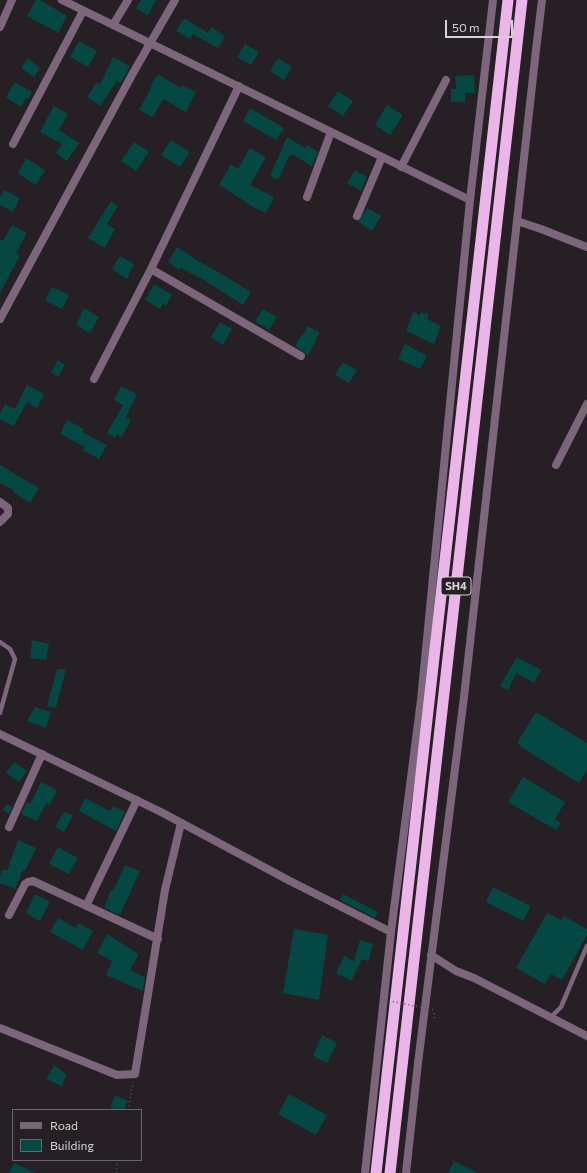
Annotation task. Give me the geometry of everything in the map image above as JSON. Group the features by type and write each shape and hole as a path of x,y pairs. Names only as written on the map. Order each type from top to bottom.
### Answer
{"highway":[{"name":"SH4","path":"376,1173 508,0"},
{"name":"SH4","path":"390,1173 522,0"}],"street":[{"path":"0,27 12,0"},
{"path":"62,0 470,200"},
{"path":"113,25 128,0"},
{"path":"0,319 150,42 175,0"},
{"path":"365,1173 391,932 421,700 470,200 493,0"},
{"path":"406,1173 431,955 464,697 542,0"},
{"path":"13,144 83,11"},
{"path":"401,167 446,80"},
{"path":"94,379 151,269 239,86"},
{"path":"307,197 331,132"},
{"path":"357,216 382,157"},
{"path":"518,220 541,228 587,248"},
{"path":"151,269 301,356"},
{"path":"556,465 587,404"},
{"path":"0,502 8,508 8,514 0,522"},
{"path":"0,734 137,800 290,881 391,932"},
{"path":"9,828 42,754"},
{"path":"86,906 137,800"},
{"path":"0,1028 117,1075 135,1074 165,890 181,823"},
{"path":"9,915 24,884 33,881 158,939"},
{"path":"431,955 456,971 474,978 587,1036"}],"lane":[{"path":"0,642 10,649 15,659 0,713"},
{"path":"551,1017 561,1007 587,946"}],"path":[{"path":"381,999 434,1010 434,1018"},
{"path":"128,1109 135,1074"},
{"path":"116,1173 118,1161"}],"building":[{"path":"36,0 40,0 67,16 58,33 27,16"},
{"path":"141,0 156,0 148,15 136,9"},
{"path":"184,18 208,33 211,27 225,36 218,48 193,34 190,39 176,31"},
{"path":"79,41 97,51 88,67 70,57"},
{"path":"245,44 259,52 251,65 237,57"},
{"path":"113,57 130,66 121,83 117,81 100,106 87,97 97,82 100,85"},
{"path":"28,58 40,68 34,77 21,68"},
{"path":"278,58 292,67 284,80 270,71"},
{"path":"158,74 180,88 182,85 196,92 186,112 163,99 153,117 139,110"},
{"path":"474,75 475,93 465,93 465,102 451,102 451,89 456,89 455,76"},
{"path":"15,82 32,92 28,99 26,98 21,107 6,97"},
{"path":"338,91 353,101 343,116 328,106"},
{"path":"387,105 403,115 390,135 375,125"},
{"path":"54,106 68,114 59,130 79,143 67,161 56,153 62,144 40,132"},
{"path":"250,108 284,128 276,140 243,121"},
{"path":"287,137 305,148 307,145 318,152 312,166 292,154 290,157 289,156 278,180 270,176"},
{"path":"171,140 190,152 180,167 161,155"},
{"path":"134,142 149,152 136,171 121,161"},
{"path":"250,148 266,157 250,185 274,197 266,213 247,204 248,203 219,185 231,164 238,169"},
{"path":"26,158 45,170 36,185 18,173"},
{"path":"355,170 367,177 361,191 347,183"},
{"path":"4,190 20,198 13,212 0,205 0,197"},
{"path":"111,201 118,206 107,224 115,229 105,248 88,238"},
{"path":"367,208 381,216 372,231 358,222"},
{"path":"12,225 27,233 16,253 20,255 0,293 0,240 3,241"},
{"path":"177,247 251,292 243,305 202,279 181,268 179,270 168,262"},
{"path":"120,256 134,264 127,279 112,269"},
{"path":"154,284 172,295 166,306 163,304 160,309 145,300"},
{"path":"52,287 69,295 62,309 45,300"},
{"path":"84,308 99,317 90,333 76,325"},
{"path":"263,309 277,317 269,330 255,321"},
{"path":"413,312 420,315 421,312 429,315 427,319 441,326 434,344 406,331"},
{"path":"220,322 232,329 223,345 211,337"},
{"path":"308,326 320,333 308,355 295,346"},
{"path":"405,344 427,356 420,369 398,359"},
{"path":"58,360 65,365 58,377 51,372"},
{"path":"343,362 357,370 349,383 335,375"},
{"path":"27,385 44,394 37,408 27,402 14,426 0,419 0,414 5,404 15,409"},
{"path":"121,386 137,394 126,417 131,420 122,437 117,434 115,438 107,433 123,405 114,400"},
{"path":"67,420 84,429 82,432 107,445 99,459 83,450 85,447 60,434"},
{"path":"0,465 39,488 30,503 13,492 14,490 0,483"},
{"path":"32,640 49,644 46,660 30,658"},
{"path":"517,657 541,670 534,683 516,673 508,690 500,686"},
{"path":"57,669 66,669 56,708 47,706"},
{"path":"35,707 51,712 46,728 27,721"},
{"path":"536,712 587,743 587,770 579,783 517,743"},
{"path":"14,762 27,771 19,782 6,773"},
{"path":"523,777 565,802 555,819 561,823 556,830 508,802"},
{"path":"41,782 57,790 50,805 46,803 37,821 21,814 26,802 30,804"},
{"path":"85,798 110,811 113,806 125,812 116,831 79,811"},
{"path":"7,804 12,807 9,814 3,810"},
{"path":"64,812 73,815 64,832 55,827"},
{"path":"18,840 36,848 25,871 23,870 15,889 0,883 0,876 3,869 7,871"},
{"path":"58,847 78,858 69,874 49,864"},
{"path":"125,865 140,871 120,915 104,908 111,890 113,891"},
{"path":"493,887 531,906 523,921 486,902"},
{"path":"35,894 50,902 40,921 26,913"},
{"path":"343,894 378,912 375,918 340,900"},
{"path":"547,913 561,920 564,916 587,929 587,935 562,980 551,974 545,984 516,968"},
{"path":"58,918 76,928 78,923 93,931 83,950 50,932"},
{"path":"294,929 328,935 319,1000 283,993"},
{"path":"107,934 139,954 130,970 145,977 143,991 106,975 112,961 97,953"},
{"path":"360,940 373,944 369,961 362,959 351,981 336,973 344,956 354,961"},
{"path":"322,1035 337,1043 327,1063 313,1056"},
{"path":"54,1065 66,1074 62,1086 46,1079"},
{"path":"289,1094 327,1115 316,1135 278,1114"},
{"path":"115,1095 128,1101 124,1109 114,1109 110,1107"},
{"path":"454,1161 478,1173 448,1173"},
{"path":"14,1163 35,1173 9,1173"}]}
